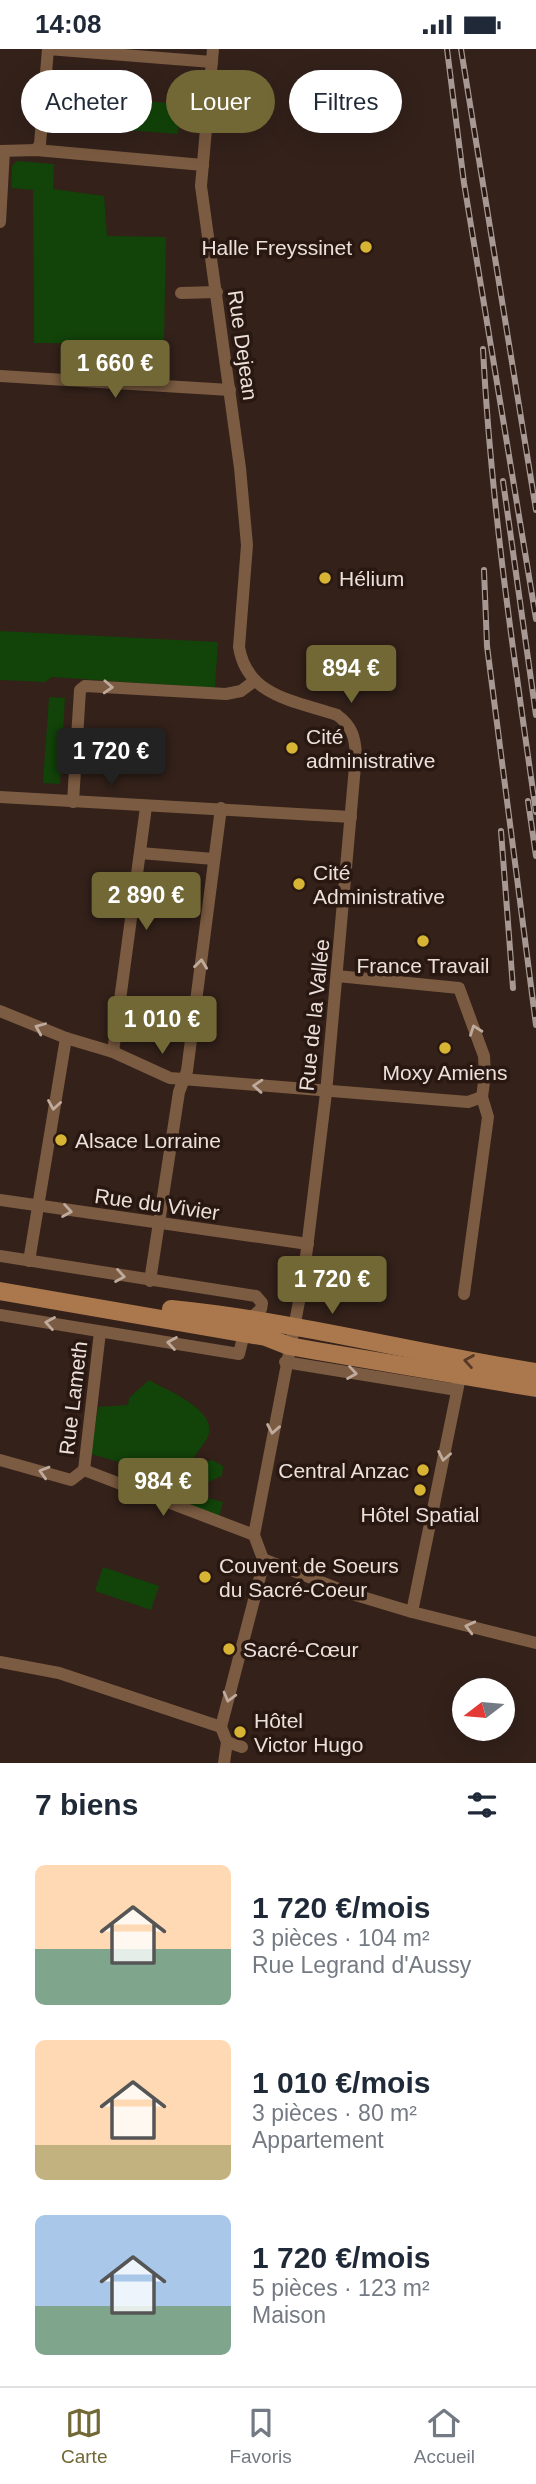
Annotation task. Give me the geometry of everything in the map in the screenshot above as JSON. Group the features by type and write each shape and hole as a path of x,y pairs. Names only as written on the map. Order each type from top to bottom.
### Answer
{"main road":[{"path":"0,1282 169,1309 247,1325 287,1354 459,1383 536,1388"},
{"path":"0,1291 247,1325 294,1327 536,1372"}],"street":[{"path":"36,150 40,144 48,49 212,55"},
{"name":"Rue Dejean","path":"212,55 201,186 230,390 247,545 239,647 241,661 253,682"},
{"path":"0,222 2,151 36,150 203,165"},
{"path":"181,293 217,292"},
{"path":"0,376 230,390"},
{"path":"73,802 80,689 85,686 226,694 241,691 253,682"},
{"name":"Rue de la Vallée","path":"253,682 266,691 337,715 347,722 356,741 326,1093 308,1244 254,1535"},
{"path":"0,797 351,817"},
{"path":"113,1052 146,807"},
{"path":"150,1281 157,1224 183,1079 221,808"},
{"path":"140,853 215,859"},
{"path":"337,976 459,988 484,1056 482,1097 488,1117 464,1294"},
{"path":"0,1011 65,1038 113,1052 170,1077 326,1093 468,1102 482,1097"},
{"path":"29,1261 65,1038"},
{"name":"Rue du Vivier","path":"0,1200 308,1244"},
{"path":"0,1256 256,1296 262,1303 247,1325 239,1354 0,1315"},
{"path":"0,1291 0,1299"},
{"name":"Rue Lameth","path":"84,1470 100,1332"},
{"path":"412,1612 459,1383"},
{"path":"0,1460 71,1480 84,1470 254,1535 263,1559 221,1727 227,1742 224,1763"},
{"path":"263,1559 349,1593 536,1643"},
{"path":"0,1662 60,1673 221,1727"},
{"path":"227,1742 242,1747"}],"green space":[{"path":"152,102 166,103 166,133 178,134 152,132"},
{"path":"17,161 54,164 53,189 104,196 107,236 166,237 164,344 34,343 33,190 11,188 12,166"},
{"path":"0,631 218,642 215,688 52,677 45,682 0,680"},
{"path":"49,697 65,698 60,784 43,783"},
{"path":"149,1380 195,1406 209,1424 209,1435 188,1463 189,1467 200,1469 205,1462 212,1460 223,1466 222,1476 208,1482 205,1497 223,1502 219,1517 168,1497 175,1478 91,1454 98,1407 128,1405 129,1398"},
{"path":"103,1567 159,1586 151,1610 95,1591"}],"railway":[{"path":"447,49 464,183 536,619"},
{"path":"461,49 536,510"},
{"path":"483,349 497,523 536,812"},
{"path":"503,481 536,715"},
{"path":"484,570 487,646 536,1025"},
{"path":"528,801 536,856"},
{"path":"501,831 513,988"}],"place":[{"name":"Halle Freyssinet","path":"366,247"},
{"name":"Hélium","path":"325,578"},
{"name":"Cité administrative","path":"292,748"},
{"name":"Cité Administrative","path":"299,884"},
{"name":"France Travail","path":"423,941"},
{"name":"Moxy Amiens","path":"445,1048"},
{"name":"Alsace Lorraine","path":"61,1140"},
{"name":"Central Anzac","path":"423,1470"},
{"name":"Hôtel Spatial","path":"420,1490"},
{"name":"Couvent de Soeurs du Sacré-Coeur","path":"205,1577"},
{"name":"Sacré-Cœur","path":"229,1649"},
{"name":"Hôtel Victor Hugo","path":"240,1732"}]}
